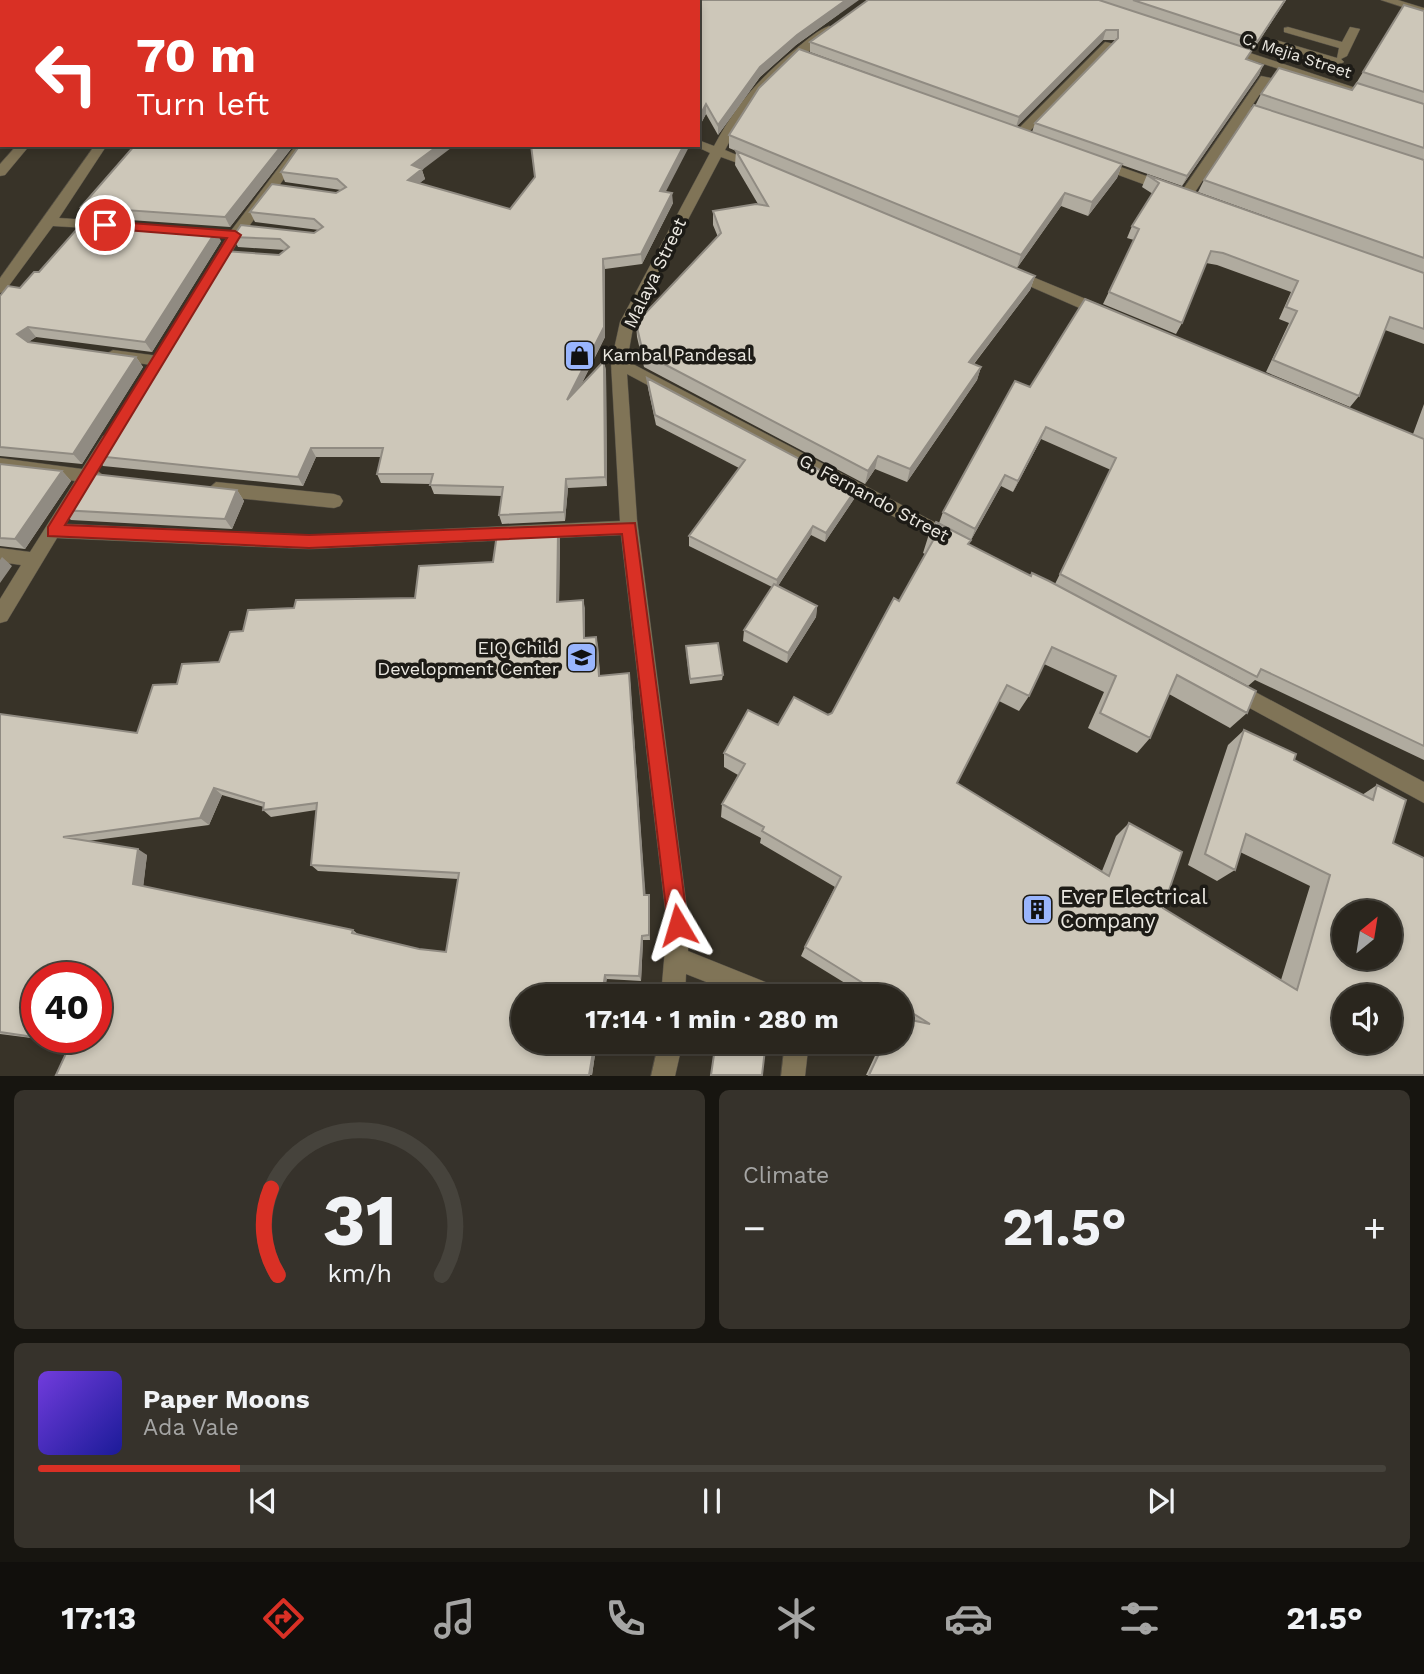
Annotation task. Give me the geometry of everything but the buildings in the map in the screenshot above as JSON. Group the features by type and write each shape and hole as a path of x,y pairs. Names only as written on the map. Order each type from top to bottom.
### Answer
{"street":[{"path":"1395,1 1424,11"},
{"name":"Malaya Street","path":"674,984 678,925 629,528 619,363 628,322 718,149 756,88 801,56 838,23"},
{"path":"1329,82 1354,29"},
{"path":"1288,30 1346,46"},
{"path":"1276,43 1338,62"},
{"path":"1019,135 1109,44"},
{"name":"C. Mejia Street","path":"1219,46 1388,101"},
{"path":"1084,158 1193,198 1265,78"},
{"path":"1244,109 1283,122"},
{"path":"700,144 718,149 769,171"},
{"path":"0,172 22,147"},
{"path":"0,288 100,147"},
{"path":"205,285 231,253 238,231 278,188 302,147"},
{"path":"48,221 118,226"},
{"path":"1000,269 1116,317"},
{"path":"91,352 159,361"},
{"name":"G. Fernando Street","path":"619,363 973,551"},
{"path":"0,615 116,429"},
{"path":"0,464 112,478"},
{"path":"195,487 334,501"},
{"path":"53,531 309,542 629,528"},
{"path":"0,555 36,560"},
{"path":"1217,681 1424,793"},
{"path":"675,958 741,984"},
{"path":"663,1076 667,1054"},
{"path":"793,1076 796,1054"}],"place":[{"name":"Kambal Pandesal","path":"579,355"},
{"name":"EIQ Child Development Center","path":"582,658"},
{"name":"Ever Electrical Company","path":"1037,909"}],"route":[{"path":"105,225 235,235 53,531 309,542 629,528 678,925"}]}
